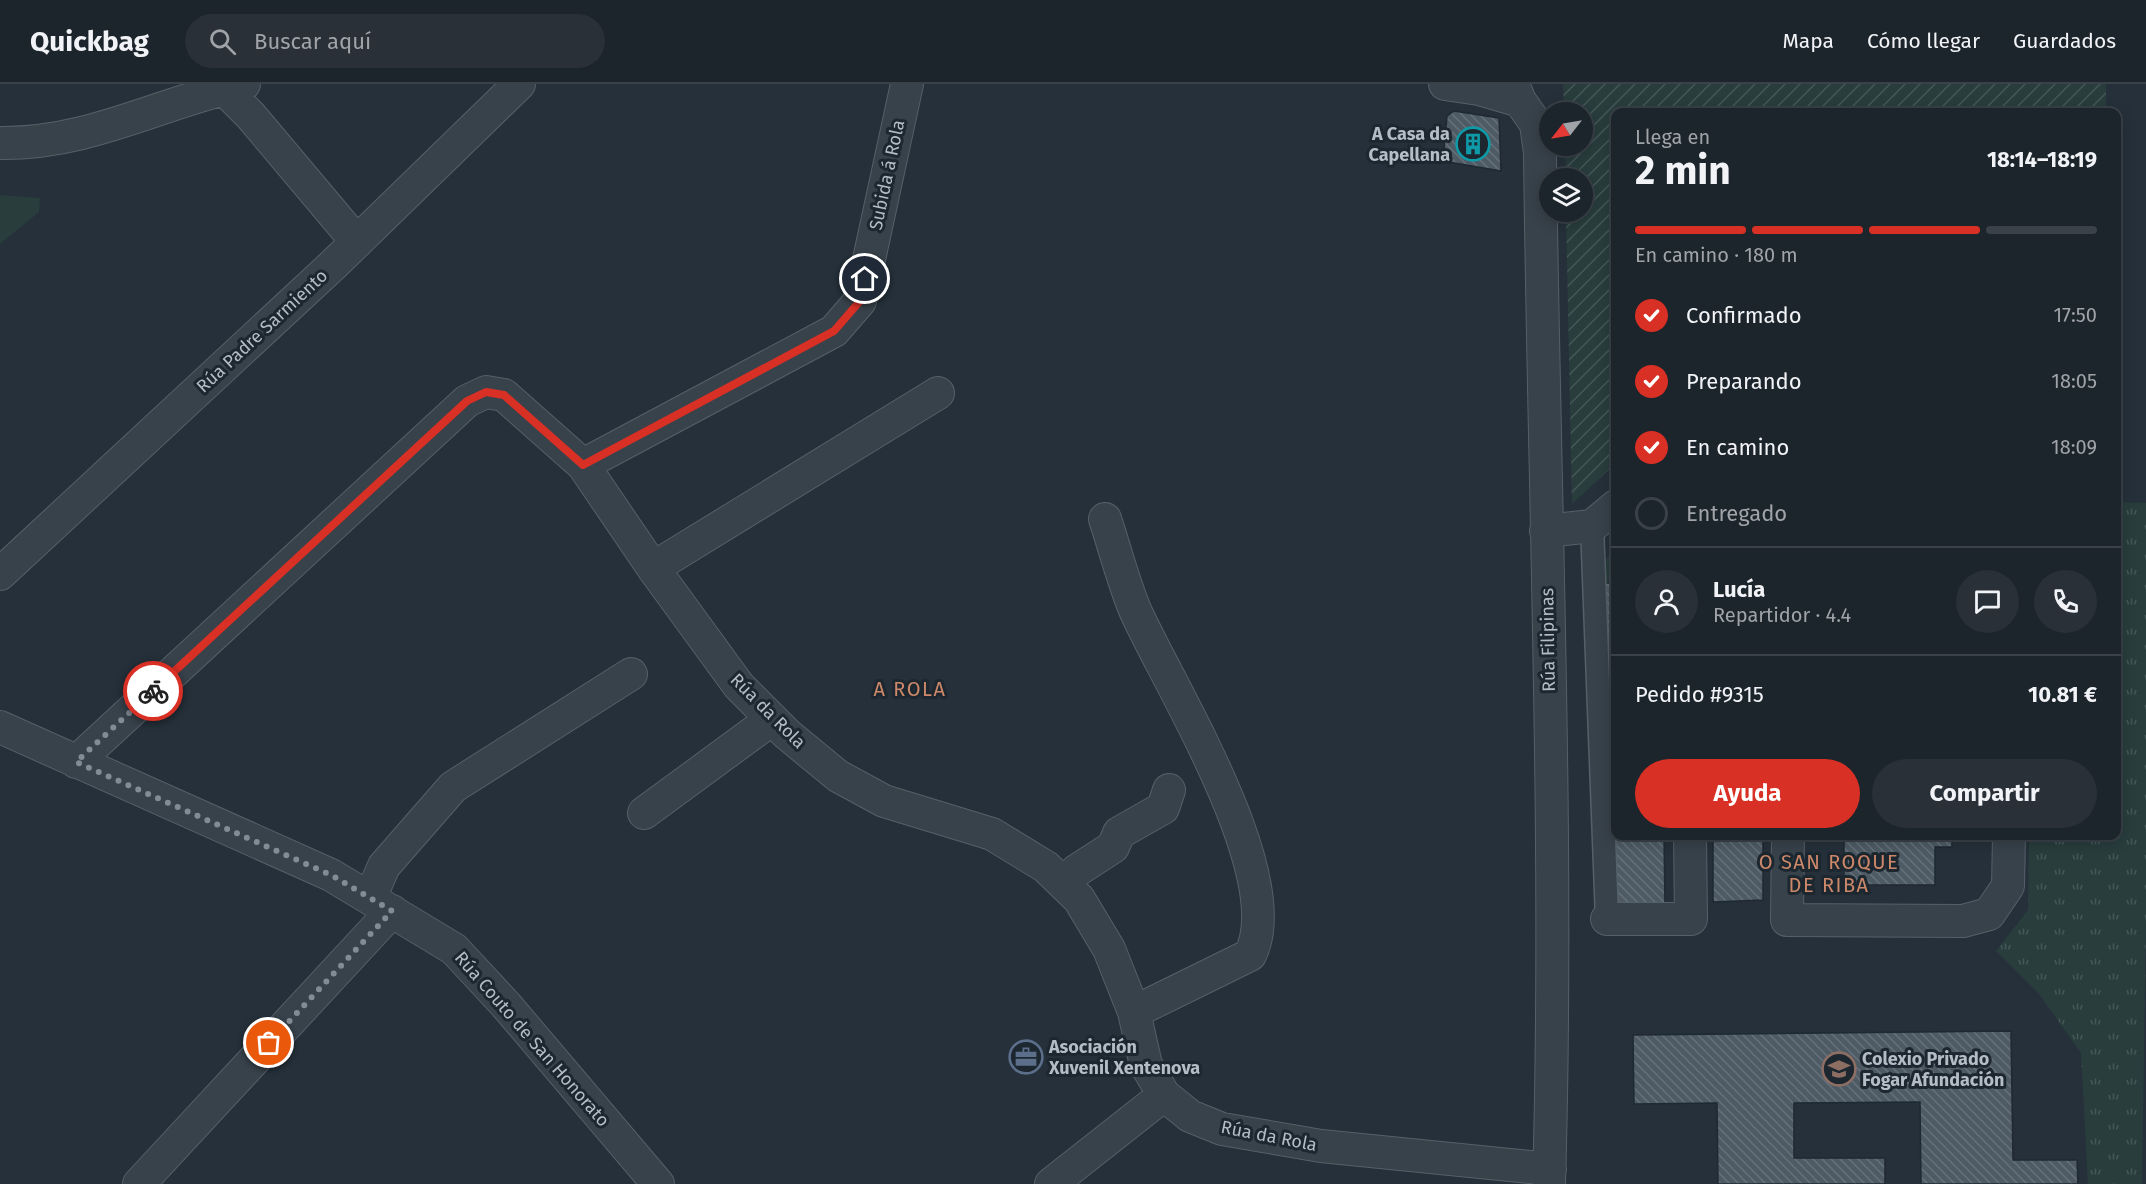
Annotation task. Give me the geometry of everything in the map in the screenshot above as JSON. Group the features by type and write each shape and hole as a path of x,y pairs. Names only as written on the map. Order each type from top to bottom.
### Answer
{"street":[{"name":"Rúa Padre Sarmiento","path":"0,574 357,242 519,84"},
{"name":"Subida á Rola","path":"583,465 834,331 848,316 860,301 906,84"},
{"path":"1445,84 1516,93"},
{"path":"0,143 31,143 104,129 228,86 357,242"},
{"name":"Rúa Filipinas","path":"1516,93 1536,124 1540,153 1554,921 1550,1177"},
{"name":"Rúa da Rola","path":"76,762 467,401 486,392 504,395 583,465 653,568 739,686 772,719 838,776 884,801 992,834 1046,867 1079,899 1109,949 1134,1012 1146,1065 1164,1095 1190,1116 1222,1129 1322,1146 1550,1177"},
{"path":"653,568 938,393"},
{"path":"1546,531 1592,526 1611,510"},
{"path":"1105,519 1135,609 1190,719 1241,831 1259,906 1257,943 1250,955 1134,1012"},
{"path":"1592,526 1607,919 1691,919 1690,840"},
{"path":"139,1184 381,904 384,866 453,787 631,674"},
{"path":"644,813 772,719"},
{"name":"Rúa Couto de San Honorato","path":"0,727 331,875 454,949 506,1005 658,1184"},
{"path":"1065,885 1076,872 1113,847 1119,833 1163,808 1169,790"},
{"path":"1788,840 1787,920 1964,921 1989,914 2008,886 2009,840"},
{"path":"1051,1184 1164,1095"}],"green space":[{"path":"1563,84 2106,84 2106,108 1611,108 1611,468 1572,504 1566,222 1593,222 1593,168 1566,168 1565,156 1593,156 1593,102 1564,102"},
{"path":"0,195 40,198 39,212 0,244"},
{"path":"2121,502 2146,503 2146,920 2142,1184 2088,1184 2081,1053 2039,994 1996,951 2028,910 2029,840 2121,840"},
{"path":"1611,554 1611,583 1604,583 1603,562"}],"building":[{"name":"A Casa da Capellana","path":"1454,111 1499,118 1501,171 1443,161 1447,116"},
{"path":"1604,583 1611,583 1611,789"},
{"path":"1613,840 1664,840 1665,904 1615,907"},
{"path":"1713,840 1763,840 1763,900 1713,902"},
{"path":"1844,840 1952,840 1952,847 1935,847 1935,885 1844,885"},
{"path":"2011,1031 2013,1160 2077,1160 2078,1184 1921,1184 1920,1102 1794,1103 1794,1158 1885,1158 1885,1184 1718,1184 1717,1103 1634,1104 1633,1035"}],"way so far":[{"path":"153,691 76,762 331,875 392,911 269,1043"}],"place":[{"name":"A Casa da Capellana","path":"1473,144"},
{"name":"Asociación Xuvenil Xentenova","path":"1026,1057"},
{"name":"Colexio Privado Fogar Afundación","path":"1839,1069"}],"district":[{"name":"A ROLA","path":"910,689"},
{"name":"O SAN ROQUE DE RIBA","path":"1829,874"}],"route":[{"path":"153,691 467,401 486,392 504,395 583,465 834,331 860,301 865,279"}]}
